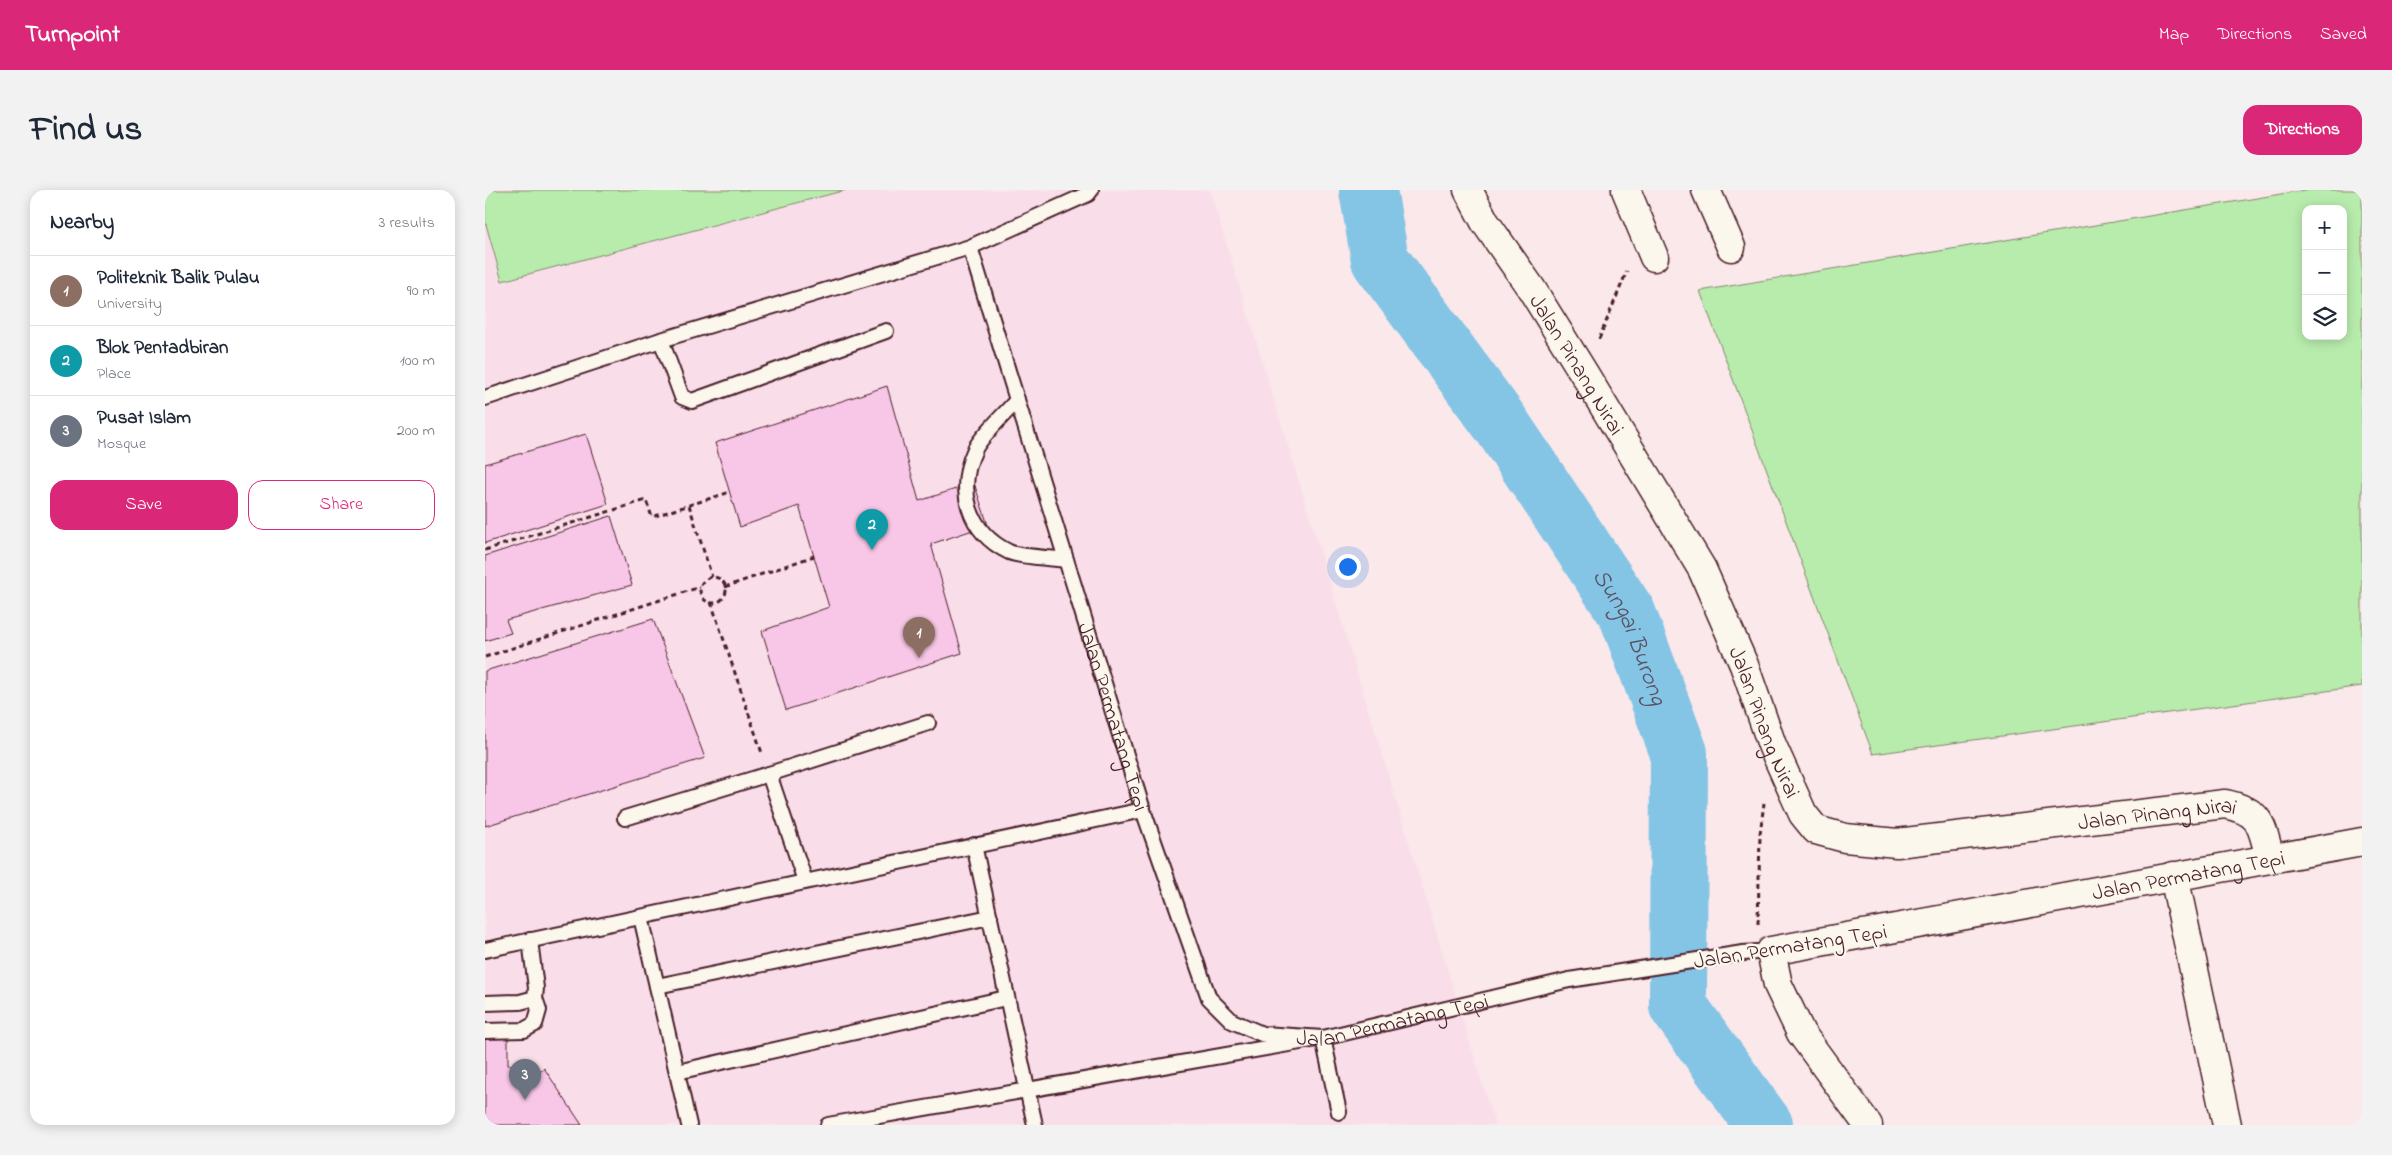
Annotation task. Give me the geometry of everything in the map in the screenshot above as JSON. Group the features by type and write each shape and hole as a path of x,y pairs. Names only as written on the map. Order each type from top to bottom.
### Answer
{"street":[{"name":"Jalan Pinang Nirai","path":"1468,190 1485,222 1531,288 1585,375 1702,569 1744,665 1772,745 1803,814 1816,830 1845,838 1897,843 2225,804 2245,809 2253,814 2262,827 2270,858"},
{"path":"1626,190 1654,257"},
{"path":"1706,190 1731,247"},
{"name":"Jalan Permatang Tepi","path":"1757,952 2362,842"},
{"path":"2175,876 2227,1125"},
{"path":"1757,952 1778,985 1801,1033 1868,1125"}],"lane":[{"path":"485,398 661,340 970,247 1053,211 1089,194 1091,190"},
{"name":"Jalan Permatang Tepi","path":"970,247 1143,810 1209,998 1232,1021 1262,1034 1323,1038 1569,980 1757,952"},
{"path":"661,340 682,397 692,401 886,331"},
{"path":"1017,400 975,447 965,476 969,509 978,529 1010,552 1066,560"},
{"path":"625,818 928,723"},
{"path":"769,774 805,881"},
{"path":"485,950 1143,810"},
{"path":"974,845 1035,1125"},
{"path":"641,916 689,1125"},
{"path":"657,986 990,917"},
{"path":"485,1031 524,1030 535,1024 539,1010 535,998 530,940"},
{"path":"485,1003 520,1002 535,998"},
{"path":"677,1072 1006,998"},
{"path":"828,1125 1323,1038 1339,1112"}],"path":[{"path":"1585,375 1643,230"},
{"path":"485,550 647,500 652,517 727,494"},
{"path":"689,505 712,577"},
{"path":"725,587 814,556"},
{"path":"711,602 722,598 725,587 721,580 712,577 704,580 700,587 701,596 711,602 769,774"},
{"path":"485,656 700,587"},
{"path":"1757,952 1759,834 1765,794"}],"shaded area":[{"path":"485,190 1210,190 1495,1125 485,1125"}],"green space":[{"path":"485,190 846,190 502,281 485,221"},
{"path":"2305,190 2362,190 2362,686 1873,754 1700,291"}],"building":[{"path":"887,386 919,501 974,483 988,525 931,544 962,653 786,710 762,631 829,607 799,506 740,527 715,443"},
{"path":"586,434 608,504 485,543 485,464"},
{"path":"611,516 632,585 506,620 511,633 485,641 485,556"},
{"path":"653,619 705,758 485,826 485,671"},
{"path":"508,1034 508,1065 530,1065 533,1075 544,1068 582,1125 485,1125 485,1036"}],"waterway":[{"name":"Sungai Burong","path":"1368,190 1380,260 1501,424 1627,613 1679,753 1678,1006 1764,1125"}],"place":[{"name":"Blok Pentadbiran","path":"872,550"},
{"name":"Politeknik Balik Pulau","path":"919,658"},
{"name":"Pusat Islam","path":"525,1100"}]}
